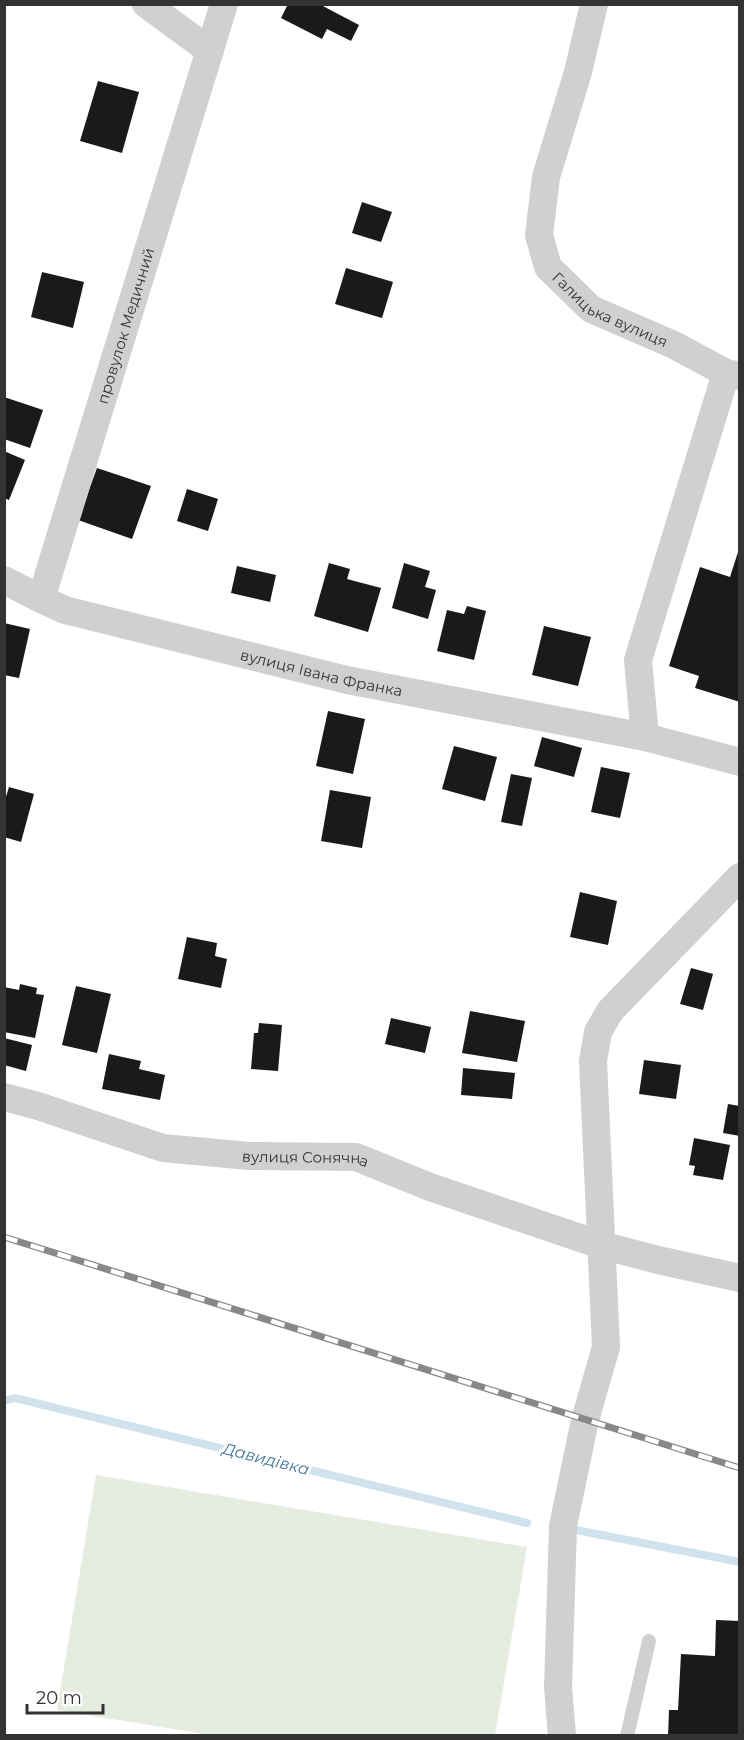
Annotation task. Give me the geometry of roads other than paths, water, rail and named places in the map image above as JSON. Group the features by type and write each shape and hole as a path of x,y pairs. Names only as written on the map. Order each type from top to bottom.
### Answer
{"street":[{"path":"146,4 210,51"},
{"name":"провулок Медичний","path":"41,599 224,4"},
{"name":"Галицька вулиця","path":"594,4 578,72 546,177 539,235 548,267 591,309 674,345 733,374"},
{"path":"645,737 638,660 733,374"},
{"name":"вулиця Івана Франка","path":"4,580 65,610 347,680 645,737 740,762"},
{"path":"562,1736 558,1688 563,1526 585,1420 606,1347 593,1061 598,1032 610,1011 740,877"},
{"name":"вулиця Сонячна","path":"4,1097 38,1106 163,1148 249,1156 356,1156 429,1188 601,1245 740,1278"}],"lane":[{"path":"627,1736 649,1641"}],"waterway":[{"name":"Давидівка","path":"4,1401 15,1398 527,1523"},
{"name":"Давидівка","path":"576,1530 740,1562"}],"railway":[{"path":"4,1237 740,1468"}]}
